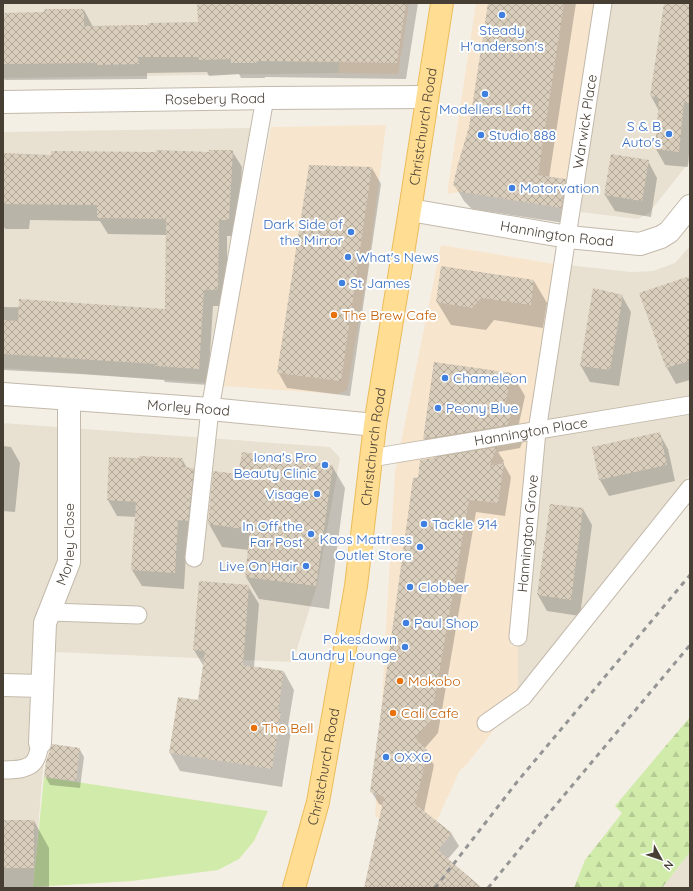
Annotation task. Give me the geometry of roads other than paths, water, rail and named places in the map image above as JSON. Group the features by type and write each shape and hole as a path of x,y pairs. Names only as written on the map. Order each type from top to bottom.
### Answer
{"main road":[{"name":"Christchurch Road","path":"294,888 319,794 356,586 375,425 442,3"}],"street":[{"name":"Rosebery Road","path":"3,102 427,97"},
{"name":"Hannington Road","path":"410,210 568,237 640,244 660,237 668,232 690,206"},
{"name":"Morley Road","path":"3,394 210,409 375,425"},
{"name":"Morley Close","path":"40,743 46,623 69,562 70,399"},
{"path":"3,685 42,686"}],"lane":[{"name":"Warwick Place","path":"537,430 603,3"},
{"path":"194,558 210,409 265,98"},
{"name":"Hannington Place","path":"371,458 690,405"},
{"name":"Hannington Grove","path":"518,637 537,430"},
{"path":"486,723 522,697 690,488"},
{"path":"50,612 138,615"},
{"path":"3,770 23,769 31,764 37,757 40,743"}],"railway":[{"path":"435,888 517,782 690,575"},
{"path":"488,888 690,645"}],"place":[{"name":"Steady H'anderson's","path":"502,15"},
{"name":"Modellers Loft","path":"485,94"},
{"name":"S & B Auto's","path":"669,134"},
{"name":"Studio 888","path":"481,135"},
{"name":"Motorvation","path":"512,188"},
{"name":"Dark Side of the Mirror","path":"351,232"},
{"name":"What's News","path":"348,257"},
{"name":"St James","path":"342,283"},
{"name":"The Brew Cafe","path":"334,315"},
{"name":"Chameleon","path":"445,378"},
{"name":"Peony Blue","path":"438,408"},
{"name":"Iona's Pro Beauty Clinic","path":"325,465"},
{"name":"Visage","path":"317,494"},
{"name":"Tackle 914","path":"424,524"},
{"name":"In Off the Far Post","path":"311,534"},
{"name":"Kaos Mattress Outlet Store","path":"420,547"},
{"name":"Live On Hair","path":"306,566"},
{"name":"Clobber","path":"410,587"},
{"name":"Paul Shop","path":"406,623"},
{"name":"Pokesdown Laundry Lounge","path":"405,647"},
{"name":"Mokobo","path":"400,681"},
{"name":"Cali Cafe","path":"393,713"},
{"name":"The Bell","path":"254,728"},
{"name":"OXXO","path":"386,757"}]}
